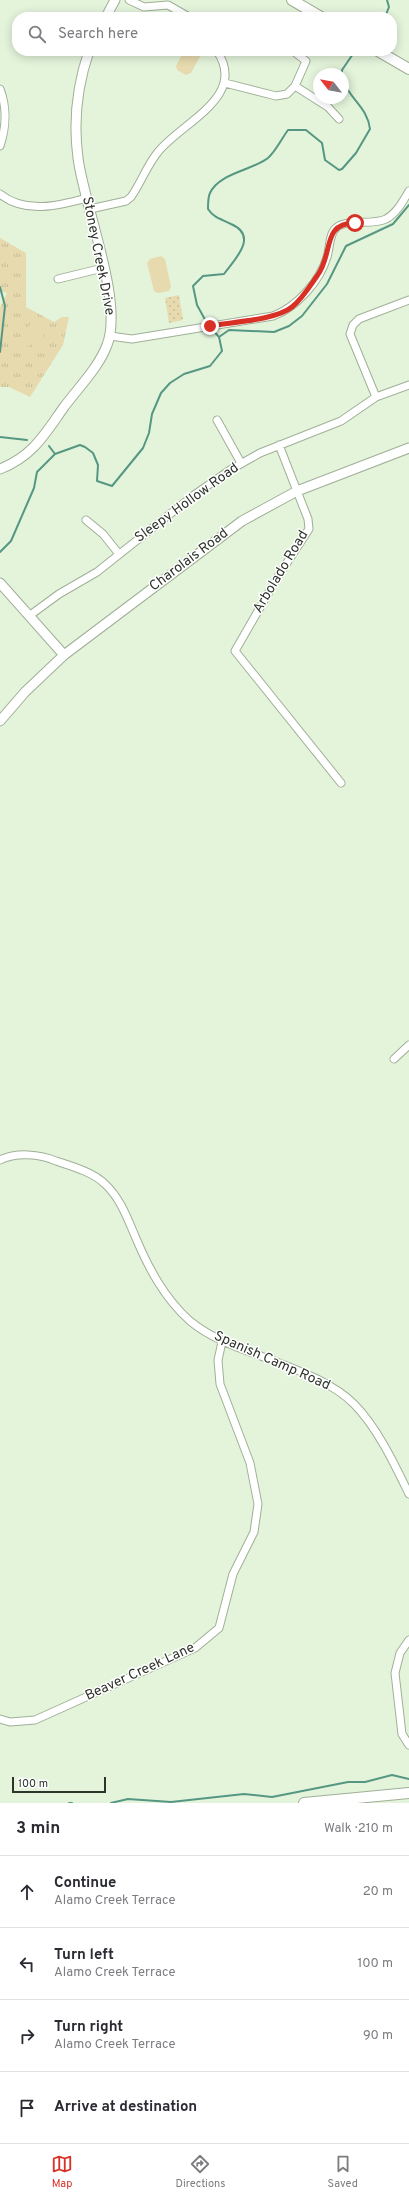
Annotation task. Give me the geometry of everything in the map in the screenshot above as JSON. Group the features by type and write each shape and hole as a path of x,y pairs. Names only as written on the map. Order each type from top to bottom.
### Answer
{"main road":[{"path":"292,0 312,12"},
{"path":"386,56 409,70"},
{"path":"304,1803 409,1793"}],"street":[{"path":"109,12 115,0"},
{"path":"128,0 144,7 168,5 180,12"},
{"name":"Stoney Creek Drive","path":"0,469 22,458 42,438 96,364 107,346 110,336 111,313 103,268 78,160 75,128 80,83 88,56"},
{"path":"90,209 126,201 131,197 159,151 216,99 225,84 226,72 220,56"},
{"path":"225,84 280,96 287,94 295,86 306,61 300,56"},
{"path":"295,86 328,107 339,119"},
{"path":"0,89 5,106 5,121 0,146"},
{"path":"110,336 132,339 273,316 284,312 292,306 319,274 325,263 332,233 335,228 344,223 370,223 387,218 395,212 409,191"},
{"path":"0,194 12,202 33,207 52,206 87,198"},
{"path":"58,279 103,268"},
{"path":"376,397 350,334 359,319 409,300"},
{"name":"Sleepy Hollow Road","path":"29,616 59,594 97,572 194,495 241,464 279,445 341,421 376,397 409,385"},
{"path":"217,420 241,464"},
{"name":"Arbolado Road","path":"279,445 308,519 309,529 277,578 235,651 341,783"},
{"name":"Charolais Road","path":"0,721 25,692 64,655 218,538 264,507 297,491 409,448"},
{"path":"86,520 103,534 119,554"},
{"path":"0,583 64,655"},
{"path":"394,1059 409,1044"},
{"name":"Spanish Camp Road","path":"0,1160 28,1155 46,1157 104,1182 120,1203 146,1262 165,1294 191,1322 222,1342 314,1378 334,1389 354,1404 377,1435 407,1486 409,1494"},
{"name":"Beaver Creek Lane","path":"0,1719 10,1722 35,1720 195,1648 219,1628 233,1574 254,1532 258,1504 250,1463 220,1384 218,1360 222,1342"},
{"path":"409,1640 400,1654 395,1673 402,1734 409,1745"}],"green space":[{"path":"181,56 200,56 191,73 186,75 177,70 176,66"},
{"path":"0,238 26,253 26,307 54,322 62,317 69,317 63,345 30,397 9,387 0,387 0,307 7,293 0,291"},
{"path":"161,256 165,259 171,287 169,291 158,293 154,291 147,263 150,259"},
{"path":"179,295 183,320 169,323 165,298"},
{"path":"31,324 39,326 44,333 42,341 26,347 21,343 26,329"}],"waterway":[{"path":"387,0 389,7 387,12"},
{"path":"343,68 352,56"},
{"path":"208,325 197,305 193,286 203,276 224,274 238,255 244,241 243,235 239,229 215,216 208,209 208,199 214,186 228,176 268,158 288,130 306,130 322,143 325,160 339,170 342,169 356,153 370,129 366,115 349,91"},
{"path":"219,337 229,330 274,332 289,326 302,316 327,284 346,246 393,224 409,205"},
{"path":"0,287 5,306 0,352"},
{"path":"0,552 11,541 34,488 37,472 55,454 80,445 85,447 93,453 98,465 97,481 112,486 143,448 149,433 152,414 161,393 170,383 184,374 210,366 222,351 219,337 211,328"},
{"path":"0,437 27,440"},
{"path":"49,446 55,454"},
{"path":"111,1803 128,1799 171,1802 244,1794 272,1797 348,1782 365,1782 392,1775 409,1779"}],"route":[{"path":"210,326 273,316 284,312 301,297 319,274 328,256 332,233 335,228 344,223 355,223"}]}
